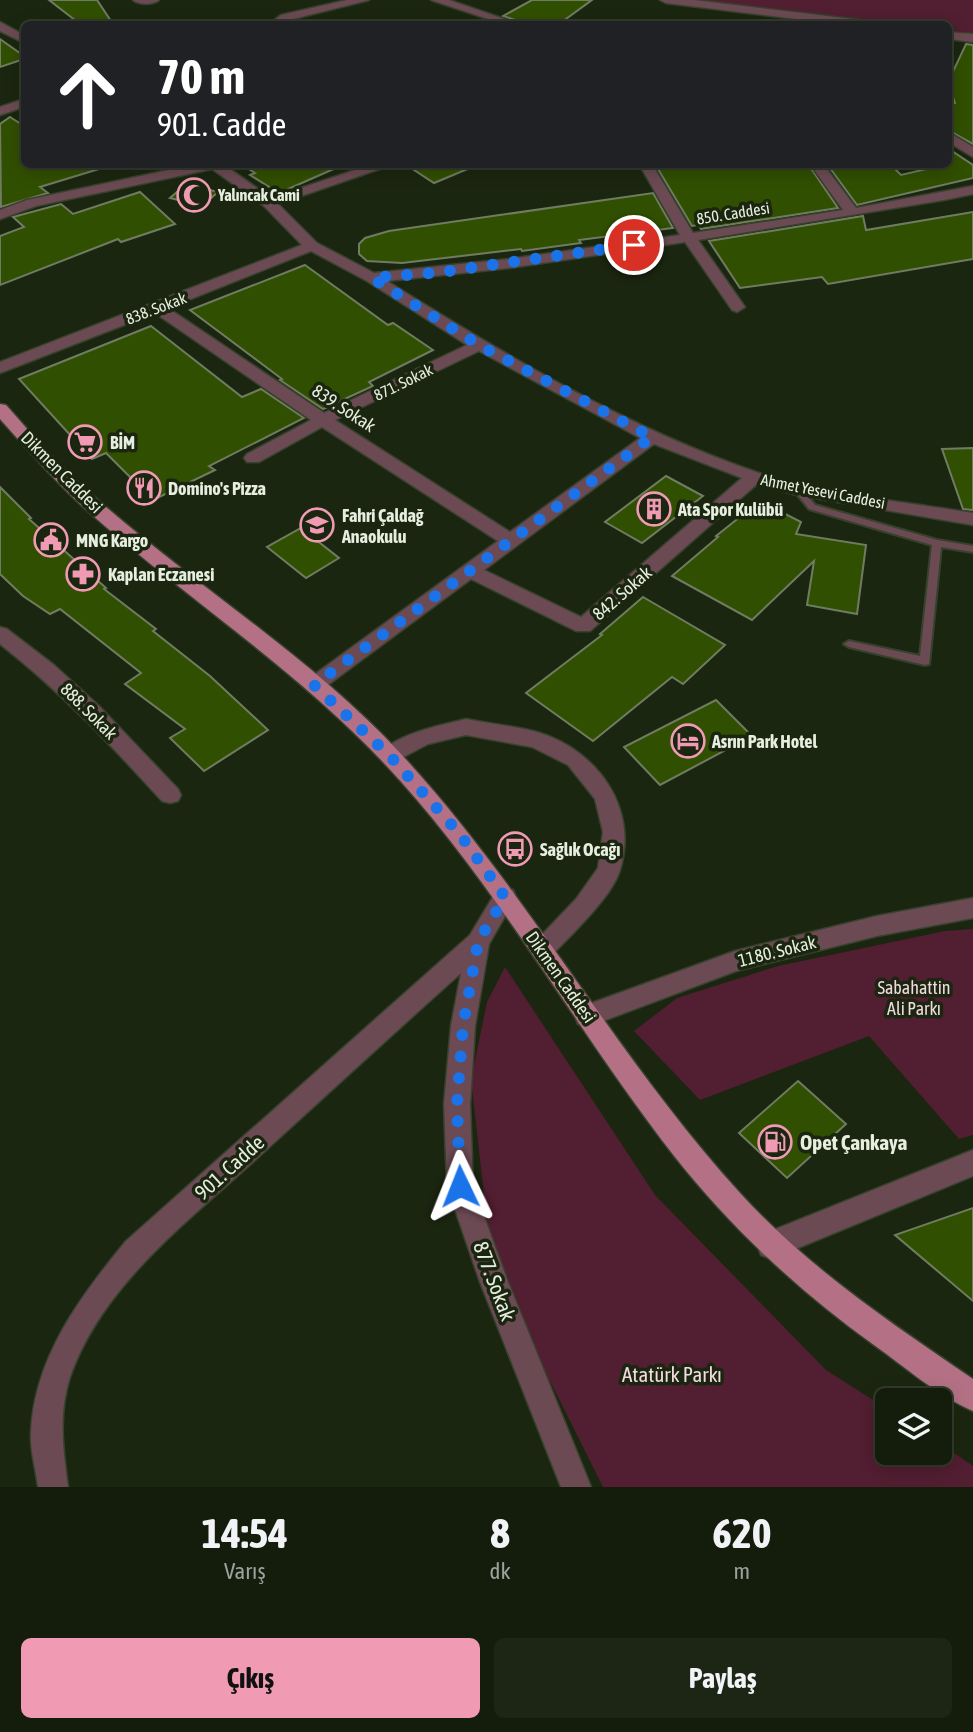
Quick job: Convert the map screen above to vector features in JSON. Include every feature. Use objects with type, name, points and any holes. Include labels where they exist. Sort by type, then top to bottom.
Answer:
[{"type":"main road","name":"Dikmen Caddesi","points":[[0,409],[89,502],[314,685],[390,756],[459,833],[662,1119],[730,1202],[771,1245],[822,1290],[880,1334],[973,1396]]},
{"type":"street","points":[[139,0],[153,0]]},
{"type":"street","points":[[280,21],[363,0]]},
{"type":"street","points":[[437,0],[504,21]]},
{"type":"street","points":[[666,0],[836,21]]},
{"type":"street","points":[[0,26],[21,38]]},
{"type":"street","points":[[952,35],[973,38]]},
{"type":"street","points":[[0,111],[21,104]]},
{"type":"street","points":[[952,139],[973,153]]},
{"type":"street","points":[[0,215],[33,203],[199,168]]},
{"type":"street","name":"Ahmet Yesevi Caddesi","points":[[217,168],[269,203],[312,246],[372,278],[479,345],[652,437],[754,477],[797,489],[973,519]]},
{"type":"street","points":[[269,203],[376,168]]},
{"type":"street","points":[[647,168],[689,238],[737,307]]},
{"type":"street","points":[[819,168],[852,212]]},
{"type":"street","name":"850. Caddesi","points":[[372,278],[442,272],[689,238],[973,190]]},
{"type":"street","name":"838. Sokak","points":[[0,368],[312,246]]},
{"type":"street","name":"839. Sokak","points":[[158,308],[323,420],[509,540]]},
{"type":"street","name":"871. Sokak","points":[[253,458],[323,420],[479,345]]},
{"type":"street","points":[[314,685],[652,437]]},
{"type":"street","name":"842. Sokak","points":[[471,571],[583,626],[754,477]]},
{"type":"street","name":"888. Sokak","points":[[0,634],[47,670],[92,711],[170,795]]},
{"type":"street","points":[[390,756],[422,738],[466,727],[536,740],[575,759],[605,796],[614,832],[609,870],[584,906],[542,950]]},
{"type":"street","name":"901. Cadde","points":[[52,1487],[46,1433],[56,1369],[93,1303],[136,1251],[478,942],[505,897]]},
{"type":"street","name":"1180. Sokak","points":[[587,1016],[735,961],[877,926],[973,908]]},
{"type":"street","name":"877. Sokak","points":[[478,942],[462,1039],[457,1104],[460,1186],[494,1282],[576,1487]]},
{"type":"street","points":[[771,1245],[973,1163]]},
{"type":"lane","points":[[797,489],[812,507],[937,543],[973,549]]},
{"type":"lane","points":[[849,644],[925,661],[937,543]]},
{"type":"green space","points":[[691,0],[973,0],[973,33],[952,30],[952,21],[875,21]]},
{"type":"green space","name":"Sabahattin Ali Parkı","points":[[973,929],[973,1135],[959,1139],[869,1036],[700,1100],[634,1031],[677,998],[778,966],[945,931]]},
{"type":"green space","name":"Atatürk Parkı","points":[[505,967],[655,1195],[826,1370],[875,1401],[875,1465],[952,1465],[952,1451],[973,1466],[973,1487],[603,1487],[528,1337],[487,1221],[471,1080],[487,1002]]},
{"type":"building","points":[[49,0],[97,0],[111,21],[76,21]]},
{"type":"building","points":[[532,0],[592,0],[563,21],[518,21],[503,16]]},
{"type":"building","points":[[0,39],[21,54],[21,60],[0,67]]},
{"type":"building","points":[[966,44],[973,45],[973,144],[952,132],[952,104],[955,103],[952,74]]},
{"type":"building","points":[[10,117],[21,124],[21,168],[99,169],[40,187],[48,193],[1,207],[0,124]]},
{"type":"building","points":[[952,151],[973,165],[973,178],[857,205],[830,168],[894,168],[901,175],[931,168],[952,168]]},
{"type":"building","points":[[247,168],[336,168],[279,193],[250,175],[255,173]]},
{"type":"building","points":[[411,168],[470,168],[434,183]]},
{"type":"building","points":[[657,168],[811,168],[838,208],[701,229],[698,225],[692,226]]},
{"type":"building","name":"Yalıncak Cami","points":[[186,184],[218,192],[202,206],[170,198]]},
{"type":"building","points":[[140,192],[175,224],[121,242],[118,239],[0,285],[0,236],[24,227],[13,217],[61,204],[73,214]]},
{"type":"building","points":[[653,193],[673,228],[579,240],[581,243],[522,251],[402,263],[367,261],[359,254],[359,244],[365,238],[389,231]]},
{"type":"building","points":[[973,212],[973,259],[828,284],[822,277],[740,288],[709,241],[863,216],[866,230]]},
{"type":"building","points":[[305,265],[388,325],[393,323],[433,350],[369,382],[373,386],[323,409],[280,380],[282,379],[190,310]]},
{"type":"building","points":[[151,326],[242,397],[261,389],[304,418],[209,466],[215,470],[153,500],[106,453],[92,459],[19,379]]},
{"type":"building","points":[[973,448],[973,510],[963,509],[942,449]]},
{"type":"building","name":"Ata Spor Kulübü","points":[[666,476],[703,496],[642,543],[605,522]]},
{"type":"building","points":[[0,487],[31,518],[29,519],[106,588],[104,589],[156,629],[153,631],[210,676],[268,730],[204,771],[170,738],[185,729],[125,684],[141,673],[60,609],[50,614],[23,596],[0,574]]},
{"type":"building","points":[[760,501],[801,522],[796,534],[866,545],[857,614],[807,605],[814,561],[752,620],[672,576]]},
{"type":"building","name":"Fahri Çaldağ Anaokulu","points":[[301,528],[339,558],[306,578],[267,547]]},
{"type":"building","points":[[643,597],[725,645],[683,684],[672,677],[593,741],[526,693],[602,635],[600,634]]},
{"type":"building","name":"Asrın Park Hotel","points":[[716,700],[752,736],[660,785],[624,747]]},
{"type":"building","points":[[798,1081],[846,1124],[787,1178],[739,1133]]},
{"type":"building","points":[[973,1208],[973,1301],[895,1235]]},
{"type":"place","name":"Yalıncak Cami","points":[[194,195]]},
{"type":"place","name":"BİM","points":[[85,442]]},
{"type":"place","name":"Domino's Pizza","points":[[144,488]]},
{"type":"place","name":"Ata Spor Kulübü","points":[[654,509]]},
{"type":"place","name":"Fahri Çaldağ Anaokulu","points":[[317,525]]},
{"type":"place","name":"MNG Kargo","points":[[51,540]]},
{"type":"place","name":"Kaplan Eczanesi","points":[[83,574]]},
{"type":"place","name":"Asrın Park Hotel","points":[[688,741]]},
{"type":"place","name":"Sağlık Ocağı","points":[[515,849]]},
{"type":"place","name":"Opet Çankaya","points":[[775,1142]]},
{"type":"route","points":[[460,1186],[457,1104],[463,1026],[478,942],[505,897],[459,833],[390,756],[314,685],[652,437],[479,345],[372,278],[442,272],[634,245]]}]
